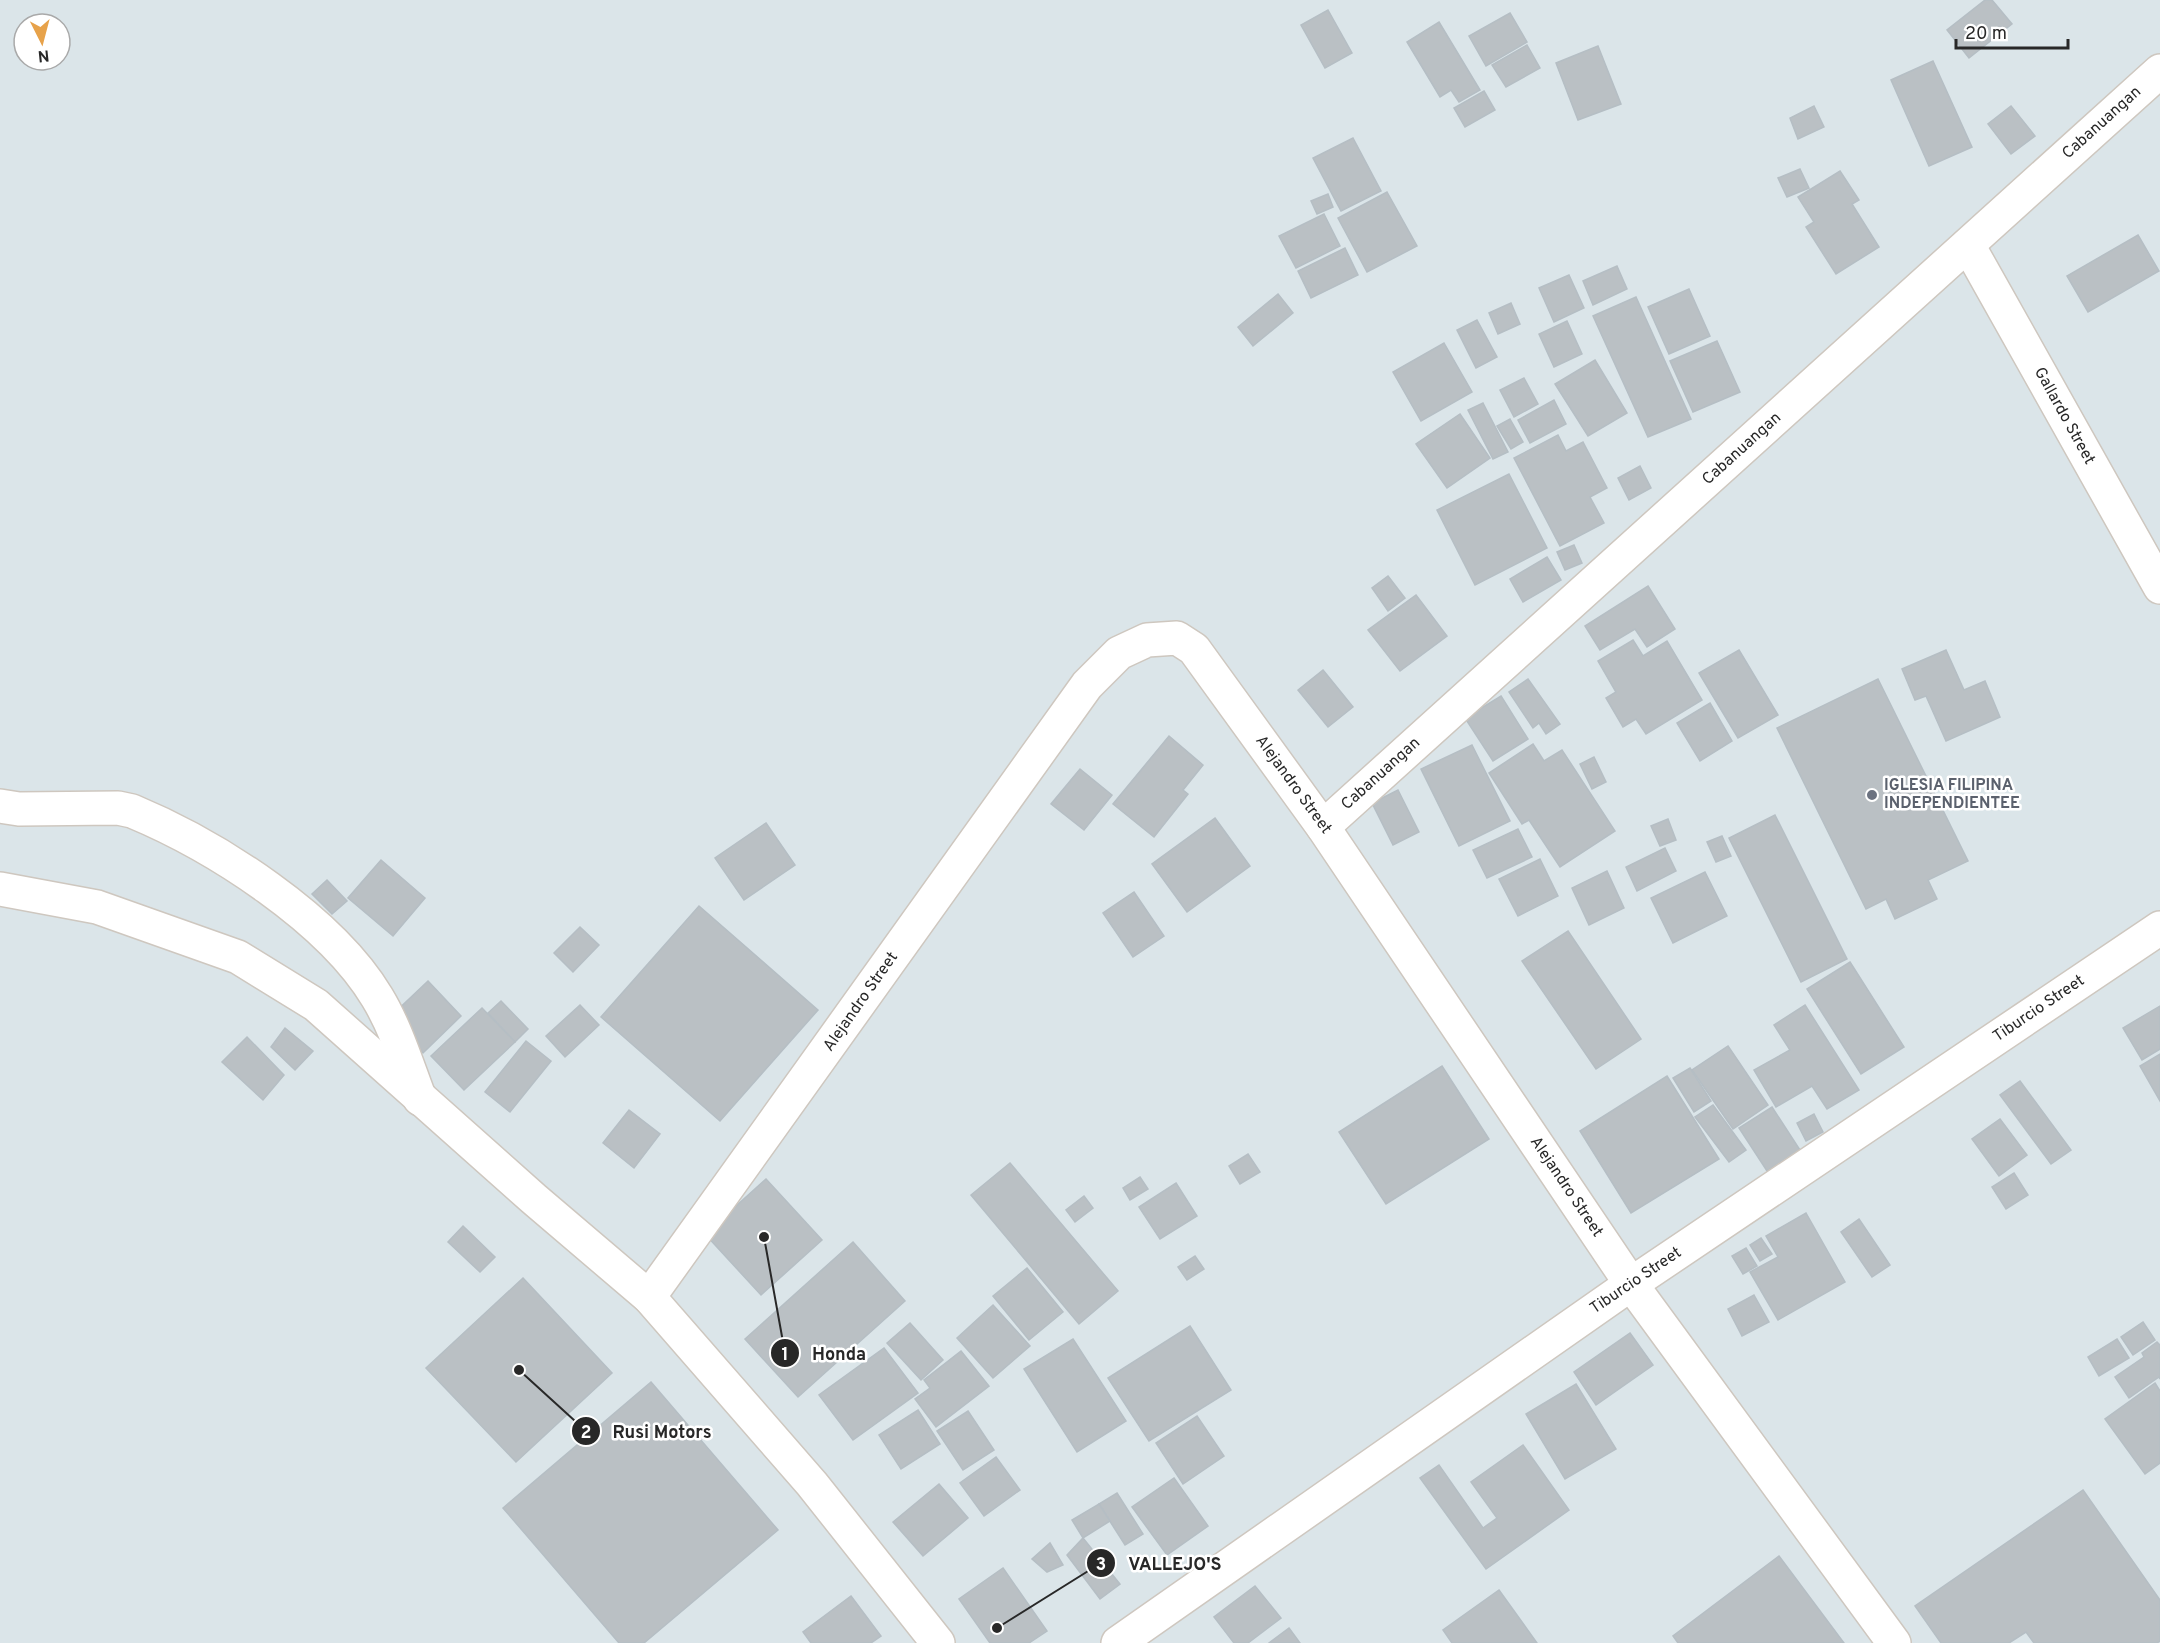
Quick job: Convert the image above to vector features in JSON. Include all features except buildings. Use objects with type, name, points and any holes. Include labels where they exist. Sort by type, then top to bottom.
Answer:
[{"type":"street","name":"Cabanuangan","points":[[1323,827],[2160,71]]},
{"type":"street","name":"Gallardo Street","points":[[1968,245],[2160,587]]},
{"type":"street","name":"Alejandro Street","points":[[649,1297],[1087,685],[1119,653],[1147,640],[1177,638],[1194,649],[1323,827],[1631,1284],[1894,1643]]},
{"type":"street","points":[[9,807],[118,808],[132,811],[239,868],[306,918],[349,959],[377,997],[420,1099]]},
{"type":"street","points":[[0,889],[97,907],[238,957],[316,1005],[420,1099],[649,1297],[813,1484],[938,1643]]},
{"type":"street","name":"Tiburcio Street","points":[[1118,1643],[1631,1284],[2160,928]]},
{"type":"place","name":"IGLESIA FILIPINA INDEPENDIENTEE","points":[[1872,795]]},
{"type":"place","name":"Honda","points":[[764,1237]]},
{"type":"place","name":"Rusi Motors","points":[[519,1370]]},
{"type":"place","name":"VALLEJO'S","points":[[997,1628]]}]
